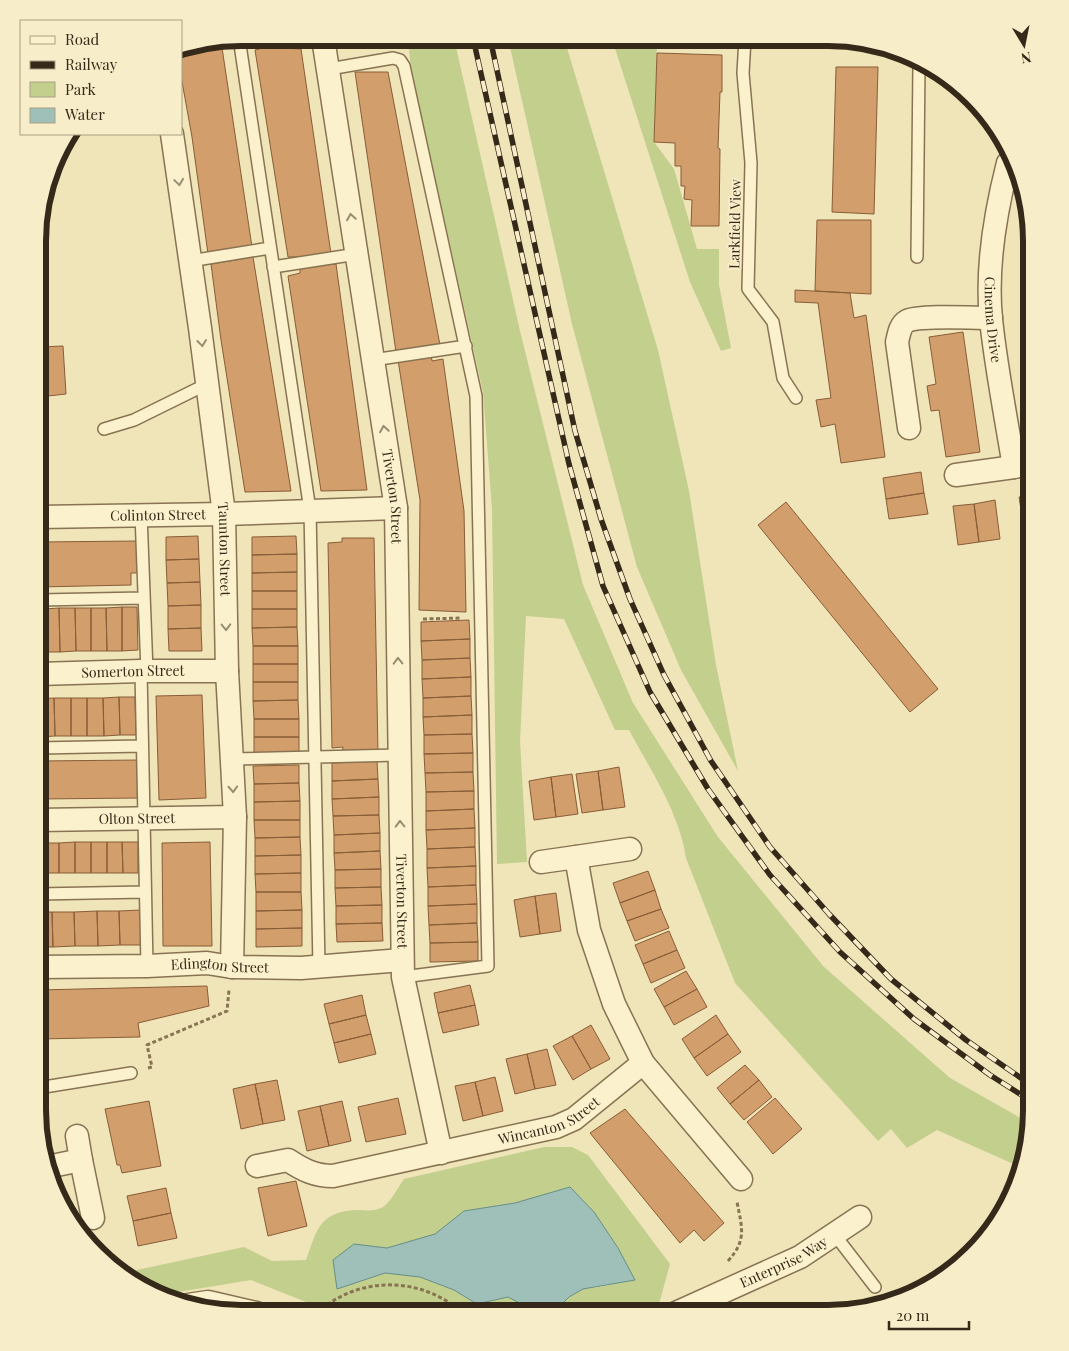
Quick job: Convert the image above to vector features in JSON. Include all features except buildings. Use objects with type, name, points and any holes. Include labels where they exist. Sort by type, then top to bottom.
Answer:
[{"type":"street","name":"Tiverton Street","points":[[325,46],[396,508],[402,968]]},
{"type":"street","name":"Taunton Street","points":[[172,135],[224,514],[227,671],[235,817],[234,952],[232,967]]},
{"type":"street","name":"Cinema Drive","points":[[1008,168],[999,197],[991,266],[991,318],[1022,465]]},
{"type":"street","points":[[909,428],[897,342],[900,330],[906,322],[918,318],[991,318]]},
{"type":"street","points":[[956,475],[1022,465]]},
{"type":"street","name":"Colinton Street","points":[[46,516],[224,514],[396,508]]},
{"type":"street","name":"Somerton Street","points":[[46,674],[227,671]]},
{"type":"street","name":"Olton Street","points":[[46,820],[235,817]]},
{"type":"street","points":[[542,862],[630,850]]},
{"type":"street","points":[[576,857],[589,930],[614,1004],[643,1063],[741,1179]]},
{"type":"street","name":"Edington Street","points":[[46,967],[148,966],[207,963],[232,967],[402,968]]},
{"type":"street","points":[[402,968],[441,1153]]},
{"type":"street","name":"Wincanton Street","points":[[257,1166],[288,1160],[309,1172],[321,1176],[333,1176],[556,1127],[574,1119],[643,1063]]},
{"type":"street","points":[[77,1136],[93,1218]]},
{"type":"street","points":[[55,1165],[81,1160]]},
{"type":"street","name":"Enterprise Way","points":[[694,1305],[800,1257],[860,1218]]},
{"type":"lane","points":[[241,46],[310,510],[319,967]]},
{"type":"lane","name":"Larkfield View","points":[[745,46],[743,73],[751,164],[748,289],[772,322],[783,378],[796,398]]},
{"type":"lane","points":[[329,69],[393,58],[400,60],[404,66],[476,396],[488,966],[402,968]]},
{"type":"lane","points":[[918,257],[919,69]]},
{"type":"lane","points":[[190,261],[270,248]]},
{"type":"lane","points":[[273,267],[357,254]]},
{"type":"lane","points":[[373,360],[466,346]]},
{"type":"lane","points":[[104,429],[134,420],[207,384]]},
{"type":"lane","points":[[141,514],[144,598],[142,746],[148,966]]},
{"type":"lane","points":[[46,600],[144,598]]},
{"type":"lane","points":[[46,748],[142,746]]},
{"type":"lane","points":[[232,759],[399,755]]},
{"type":"lane","points":[[46,894],[145,892]]},
{"type":"lane","points":[[46,1087],[131,1073]]},
{"type":"lane","points":[[835,1235],[875,1288]]},
{"type":"path","points":[[397,619],[481,618]]},
{"type":"path","points":[[131,1073],[152,1067],[147,1045],[227,1011],[232,967]]},
{"type":"path","points":[[722,1266],[740,1245],[742,1224],[737,1203],[741,1179]]},
{"type":"path","points":[[327,1305],[358,1289],[389,1284],[423,1290],[453,1305]]},
{"type":"green space","points":[[409,46],[456,46],[520,331],[583,585],[633,703],[718,837],[824,967],[950,1078],[1022,1119],[1019,1148],[1015,1164],[937,1130],[907,1148],[891,1129],[878,1141],[735,983],[686,858],[683,841],[671,808],[629,730],[615,730],[564,619],[526,616],[520,741],[527,862],[497,864],[492,509],[483,392],[411,69]]},
{"type":"green space","points":[[510,46],[566,46],[658,350],[689,491],[716,665],[738,771],[681,670],[637,567],[572,324]]},
{"type":"green space","points":[[614,46],[657,46],[654,142],[674,169],[697,249],[719,249],[719,285],[731,348],[721,351],[690,282]]},
{"type":"green space","points":[[544,1147],[572,1147],[588,1155],[670,1264],[659,1304],[561,1305],[569,1297],[583,1289],[634,1280],[618,1248],[594,1213],[515,1203],[464,1211],[436,1234],[387,1248],[354,1244],[385,1273],[420,1277],[454,1290],[477,1304],[508,1297],[524,1305],[314,1305],[251,1280],[175,1293],[155,1285],[132,1271],[244,1247],[272,1261],[306,1260],[321,1224],[327,1219],[334,1214],[344,1211],[380,1209],[391,1198],[404,1179]]},
{"type":"water","points":[[570,1187],[594,1212],[618,1248],[635,1280],[583,1289],[569,1297],[561,1305],[523,1305],[508,1297],[477,1304],[454,1290],[420,1277],[385,1273],[337,1289],[333,1260],[354,1244],[387,1248],[435,1234],[464,1211],[515,1203]]},
{"type":"railway","points":[[475,46],[569,464],[603,586],[650,692],[708,789],[770,875],[840,952],[914,1019],[990,1075],[1023,1096]]},
{"type":"railway","points":[[492,46],[575,431],[601,519],[630,599],[664,675],[711,761],[770,847],[829,914],[891,979],[966,1040],[1023,1079]]}]
